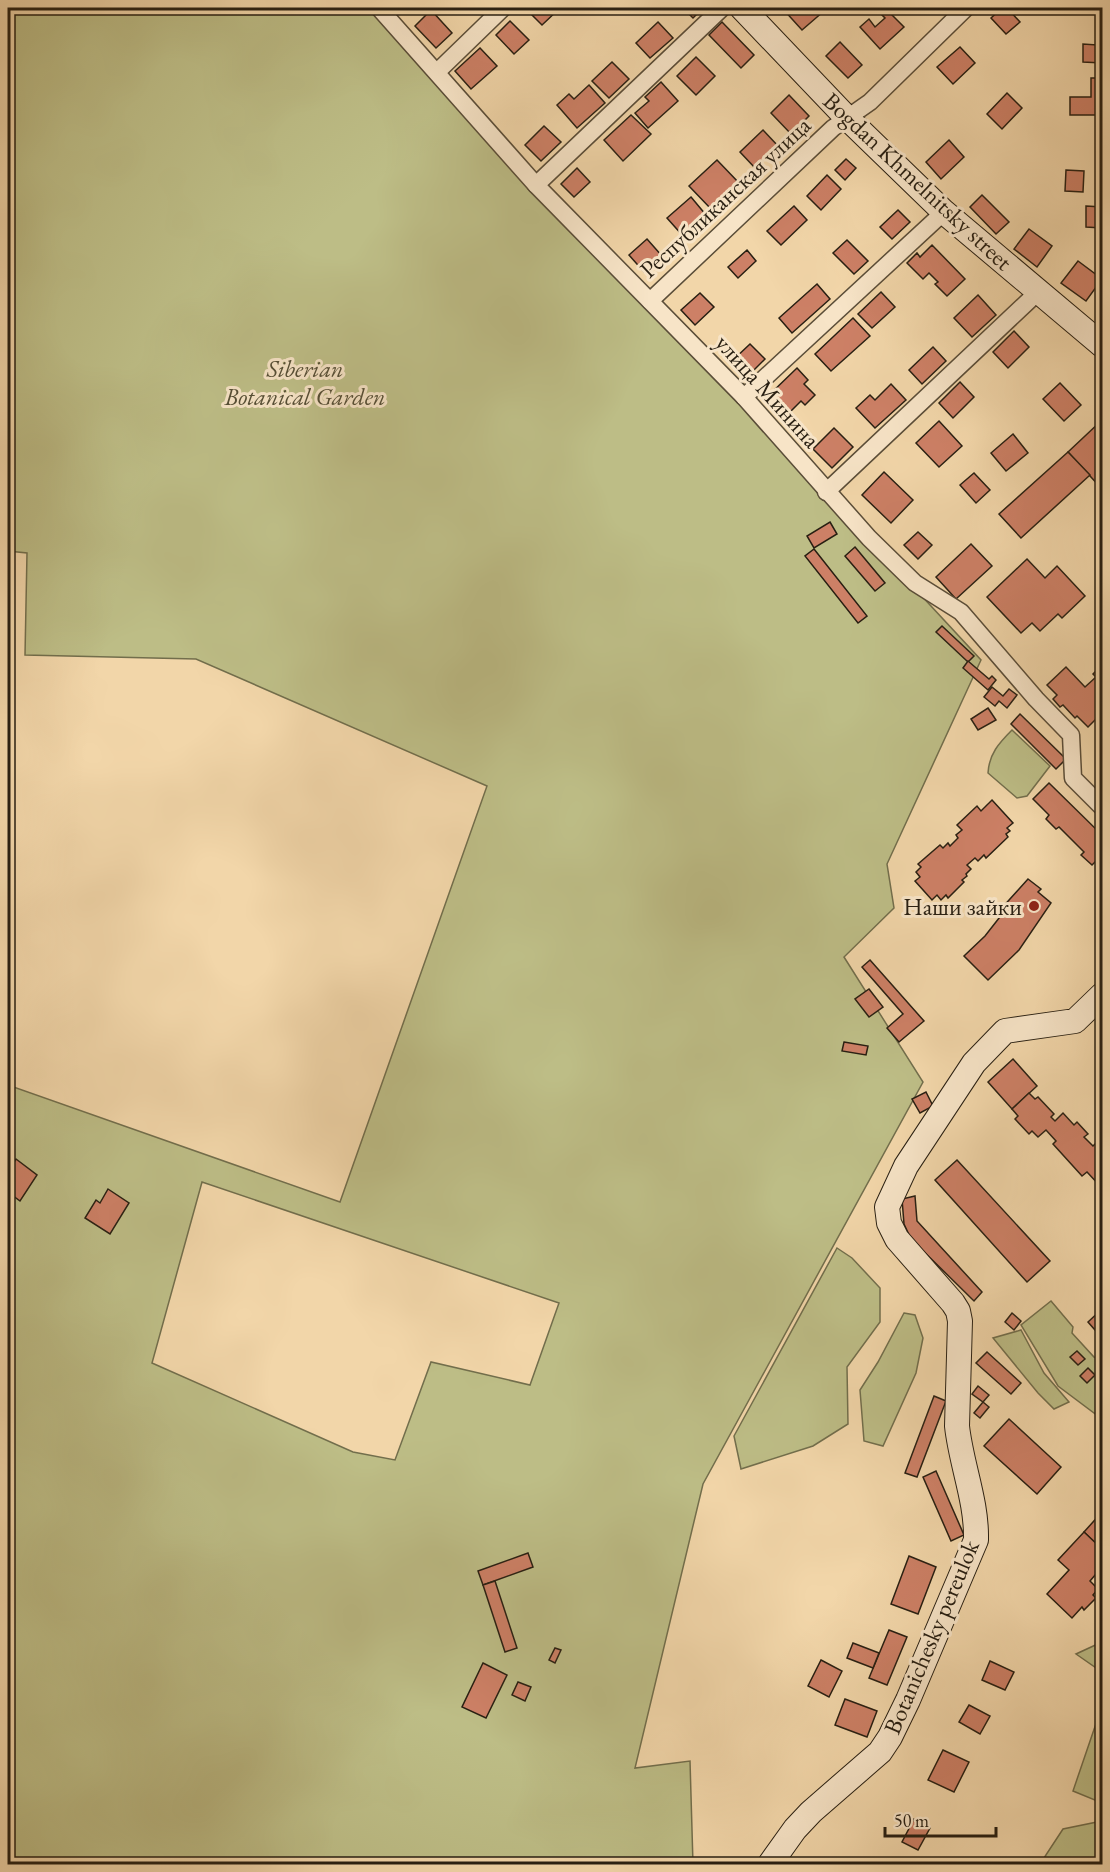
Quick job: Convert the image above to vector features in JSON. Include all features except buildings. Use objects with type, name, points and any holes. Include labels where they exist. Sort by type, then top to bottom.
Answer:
[{"type":"street","name":"улица Минина","points":[[379,8],[536,185],[744,397],[869,538],[915,583],[961,612],[1036,699],[1071,735],[1073,778],[1102,807]]},
{"type":"street","points":[[437,72],[503,8]]},
{"type":"street","points":[[536,185],[722,8]]},
{"type":"street","name":"Bogdan Khmelnitsky street","points":[[742,8],[847,118],[944,212],[1102,345]]},
{"type":"street","name":"Республиканская улица","points":[[650,301],[834,128],[870,102],[966,8]]},
{"type":"street","points":[[744,397],[944,212]]},
{"type":"street","points":[[826,492],[1038,292]]},
{"type":"street","name":"Botanichesky pereulok","points":[[770,1864],[795,1829],[811,1812],[880,1752],[890,1737],[976,1540],[975,1516],[961,1456],[957,1426],[960,1321],[958,1311],[897,1239],[889,1223],[887,1207],[906,1166],[974,1063],[996,1038],[1005,1031],[1075,1021],[1102,995]]},
{"type":"green space","name":"Siberian Botanical Garden","points":[[8,8],[369,8],[432,80],[740,400],[981,660],[887,864],[894,908],[844,957],[923,1082],[703,1484],[635,1768],[690,1761],[693,1864],[8,1864],[8,1085],[340,1202],[487,786],[196,659],[25,655],[27,553],[8,551]],"holes":[[[202,1182],[559,1303],[530,1385],[431,1362],[395,1460],[353,1452],[152,1363]]]},
{"type":"green space","points":[[1012,730],[1050,766],[1027,796],[1017,798],[988,773],[990,760],[996,749]]},
{"type":"green space","points":[[837,1248],[852,1258],[880,1288],[880,1322],[847,1367],[848,1424],[813,1446],[741,1469],[734,1436]]},
{"type":"green space","points":[[1051,1301],[1073,1327],[1072,1333],[1094,1357],[1102,1360],[1102,1419],[1058,1386],[1021,1325]]},
{"type":"green space","points":[[904,1313],[915,1315],[923,1338],[916,1373],[883,1446],[864,1441],[860,1390]]},
{"type":"green space","points":[[1021,1330],[1044,1373],[1069,1402],[1054,1409],[993,1338]]},
{"type":"green space","points":[[1102,1642],[1102,1672],[1076,1654]]},
{"type":"green space","points":[[1102,1706],[1102,1803],[1073,1791]]},
{"type":"green space","points":[[1102,1821],[1102,1864],[1040,1864],[1063,1829]]},
{"type":"place","name":"Наши зайки","points":[[1034,906]]}]
